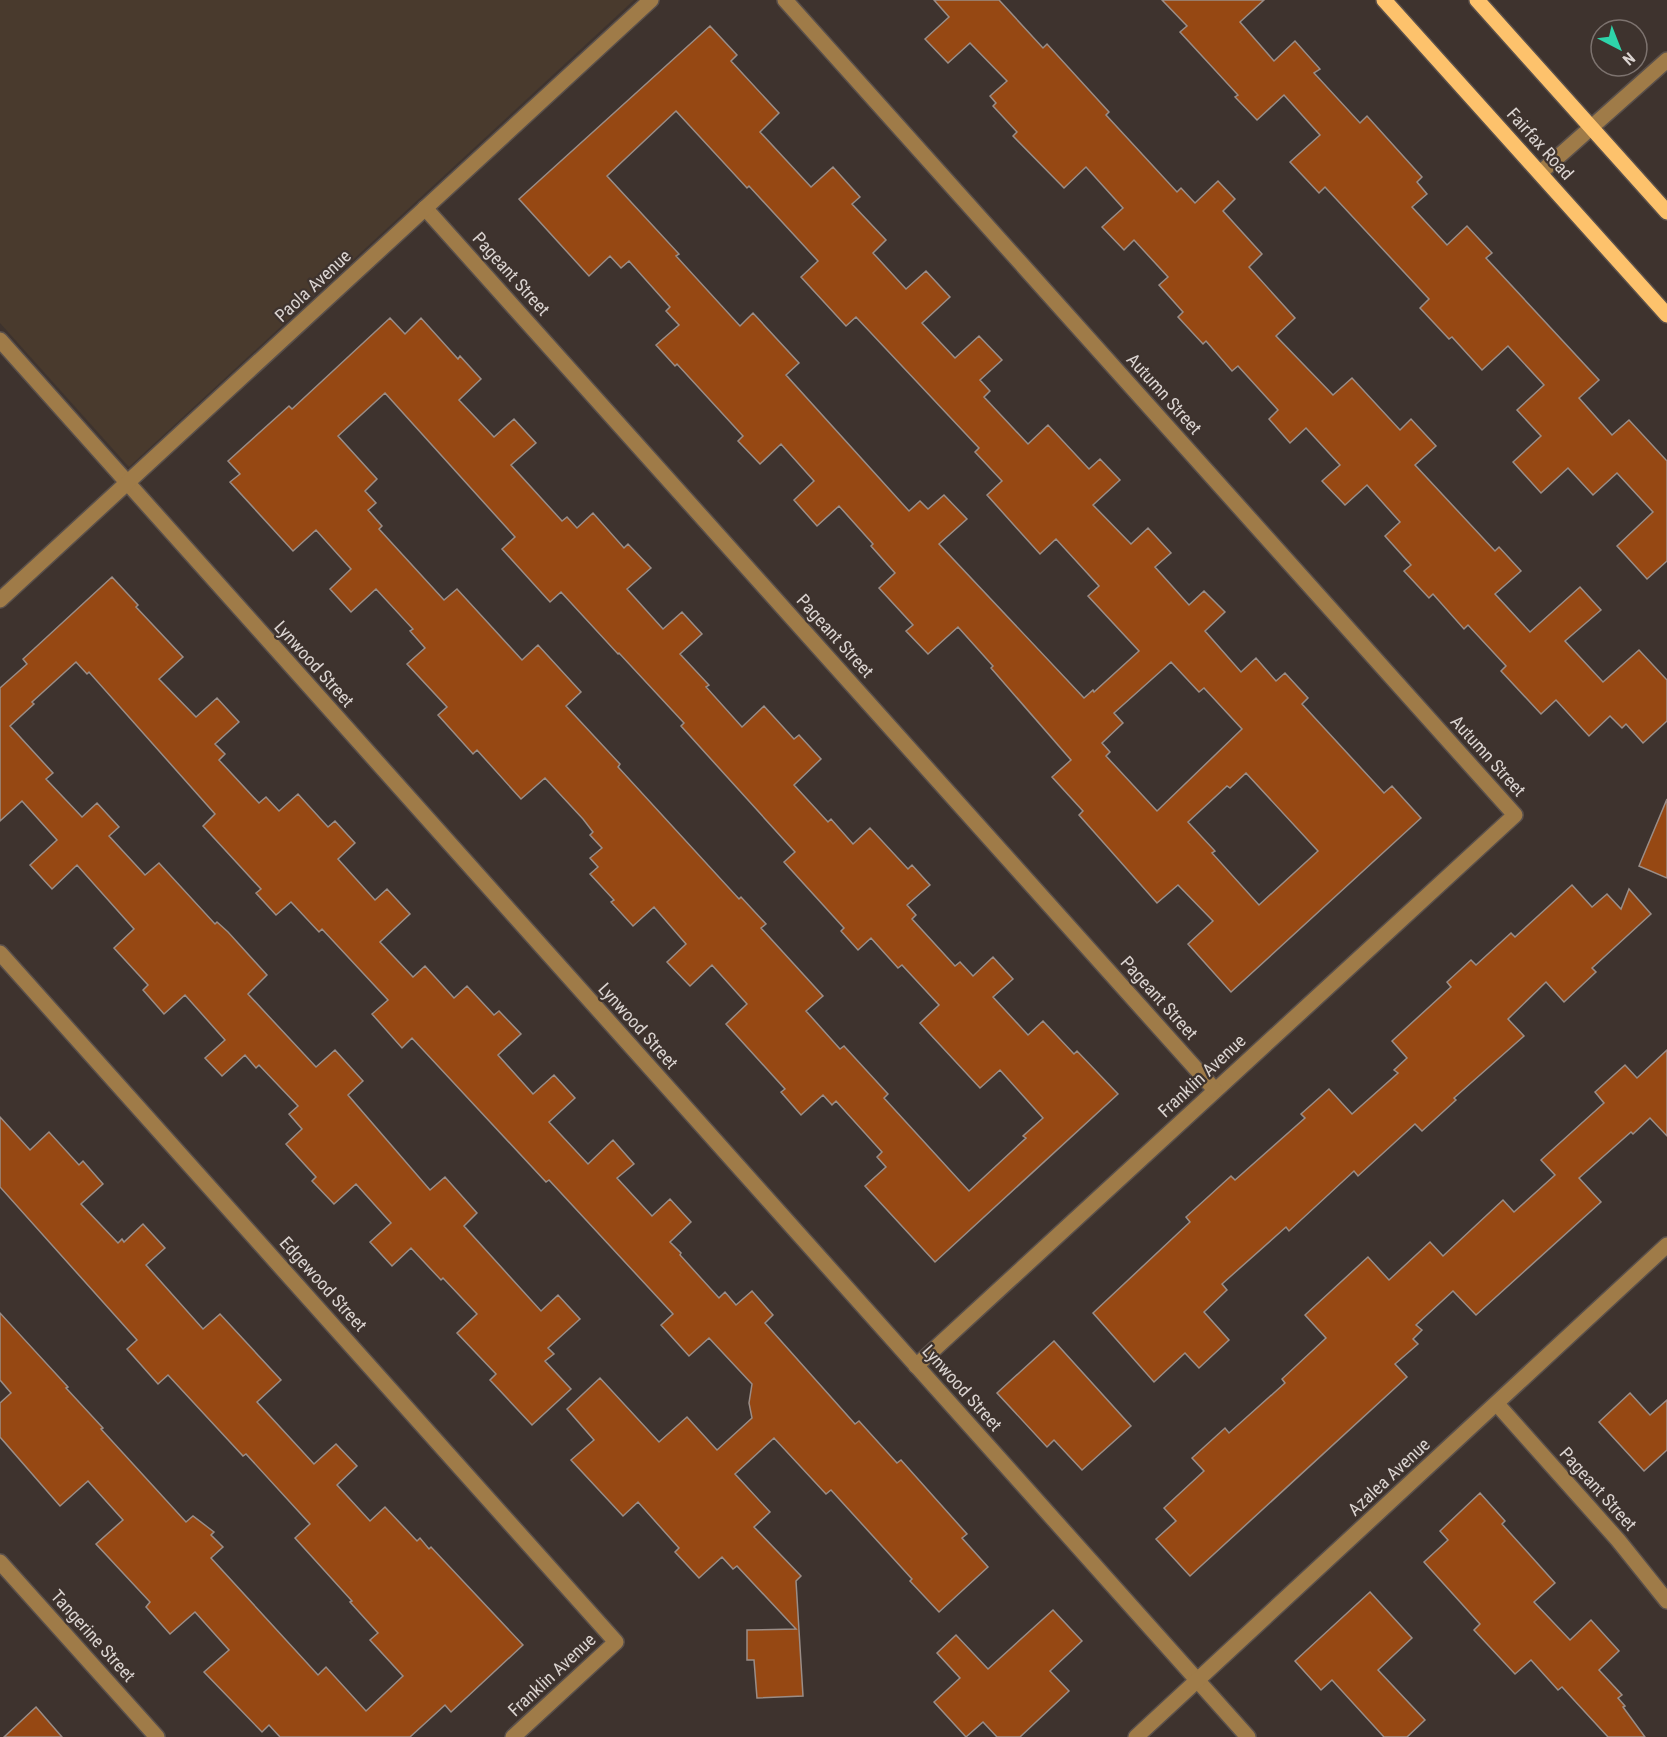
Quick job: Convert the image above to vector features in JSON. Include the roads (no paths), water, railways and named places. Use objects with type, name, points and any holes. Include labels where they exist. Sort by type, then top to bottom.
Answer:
[{"type":"main road","name":"Fairfax Road","points":[[1384,0],[1667,315]]},
{"type":"main road","points":[[1477,0],[1667,212]]},
{"type":"street","name":"Paola Avenue","points":[[0,600],[651,0]]},
{"type":"street","name":"Autumn Street","points":[[785,0],[1515,815]]},
{"type":"street","points":[[1540,173],[1667,60]]},
{"type":"street","name":"Pageant Street","points":[[425,208],[1215,1090]]},
{"type":"street","name":"Lynwood Street","points":[[0,340],[1248,1737]]},
{"type":"street","name":"Franklin Avenue","points":[[916,1366],[1515,815]]},
{"type":"street","name":"Edgewood Street","points":[[0,953],[616,1642]]},
{"type":"street","name":"Azalea Avenue","points":[[1136,1737],[1667,1245]]},
{"type":"street","name":"Pageant Street","points":[[1497,1404],[1618,1540],[1667,1601]]},
{"type":"street","name":"Tangerine Street","points":[[0,1562],[157,1737]]},
{"type":"street","name":"Franklin Avenue","points":[[513,1737],[616,1642]]}]
